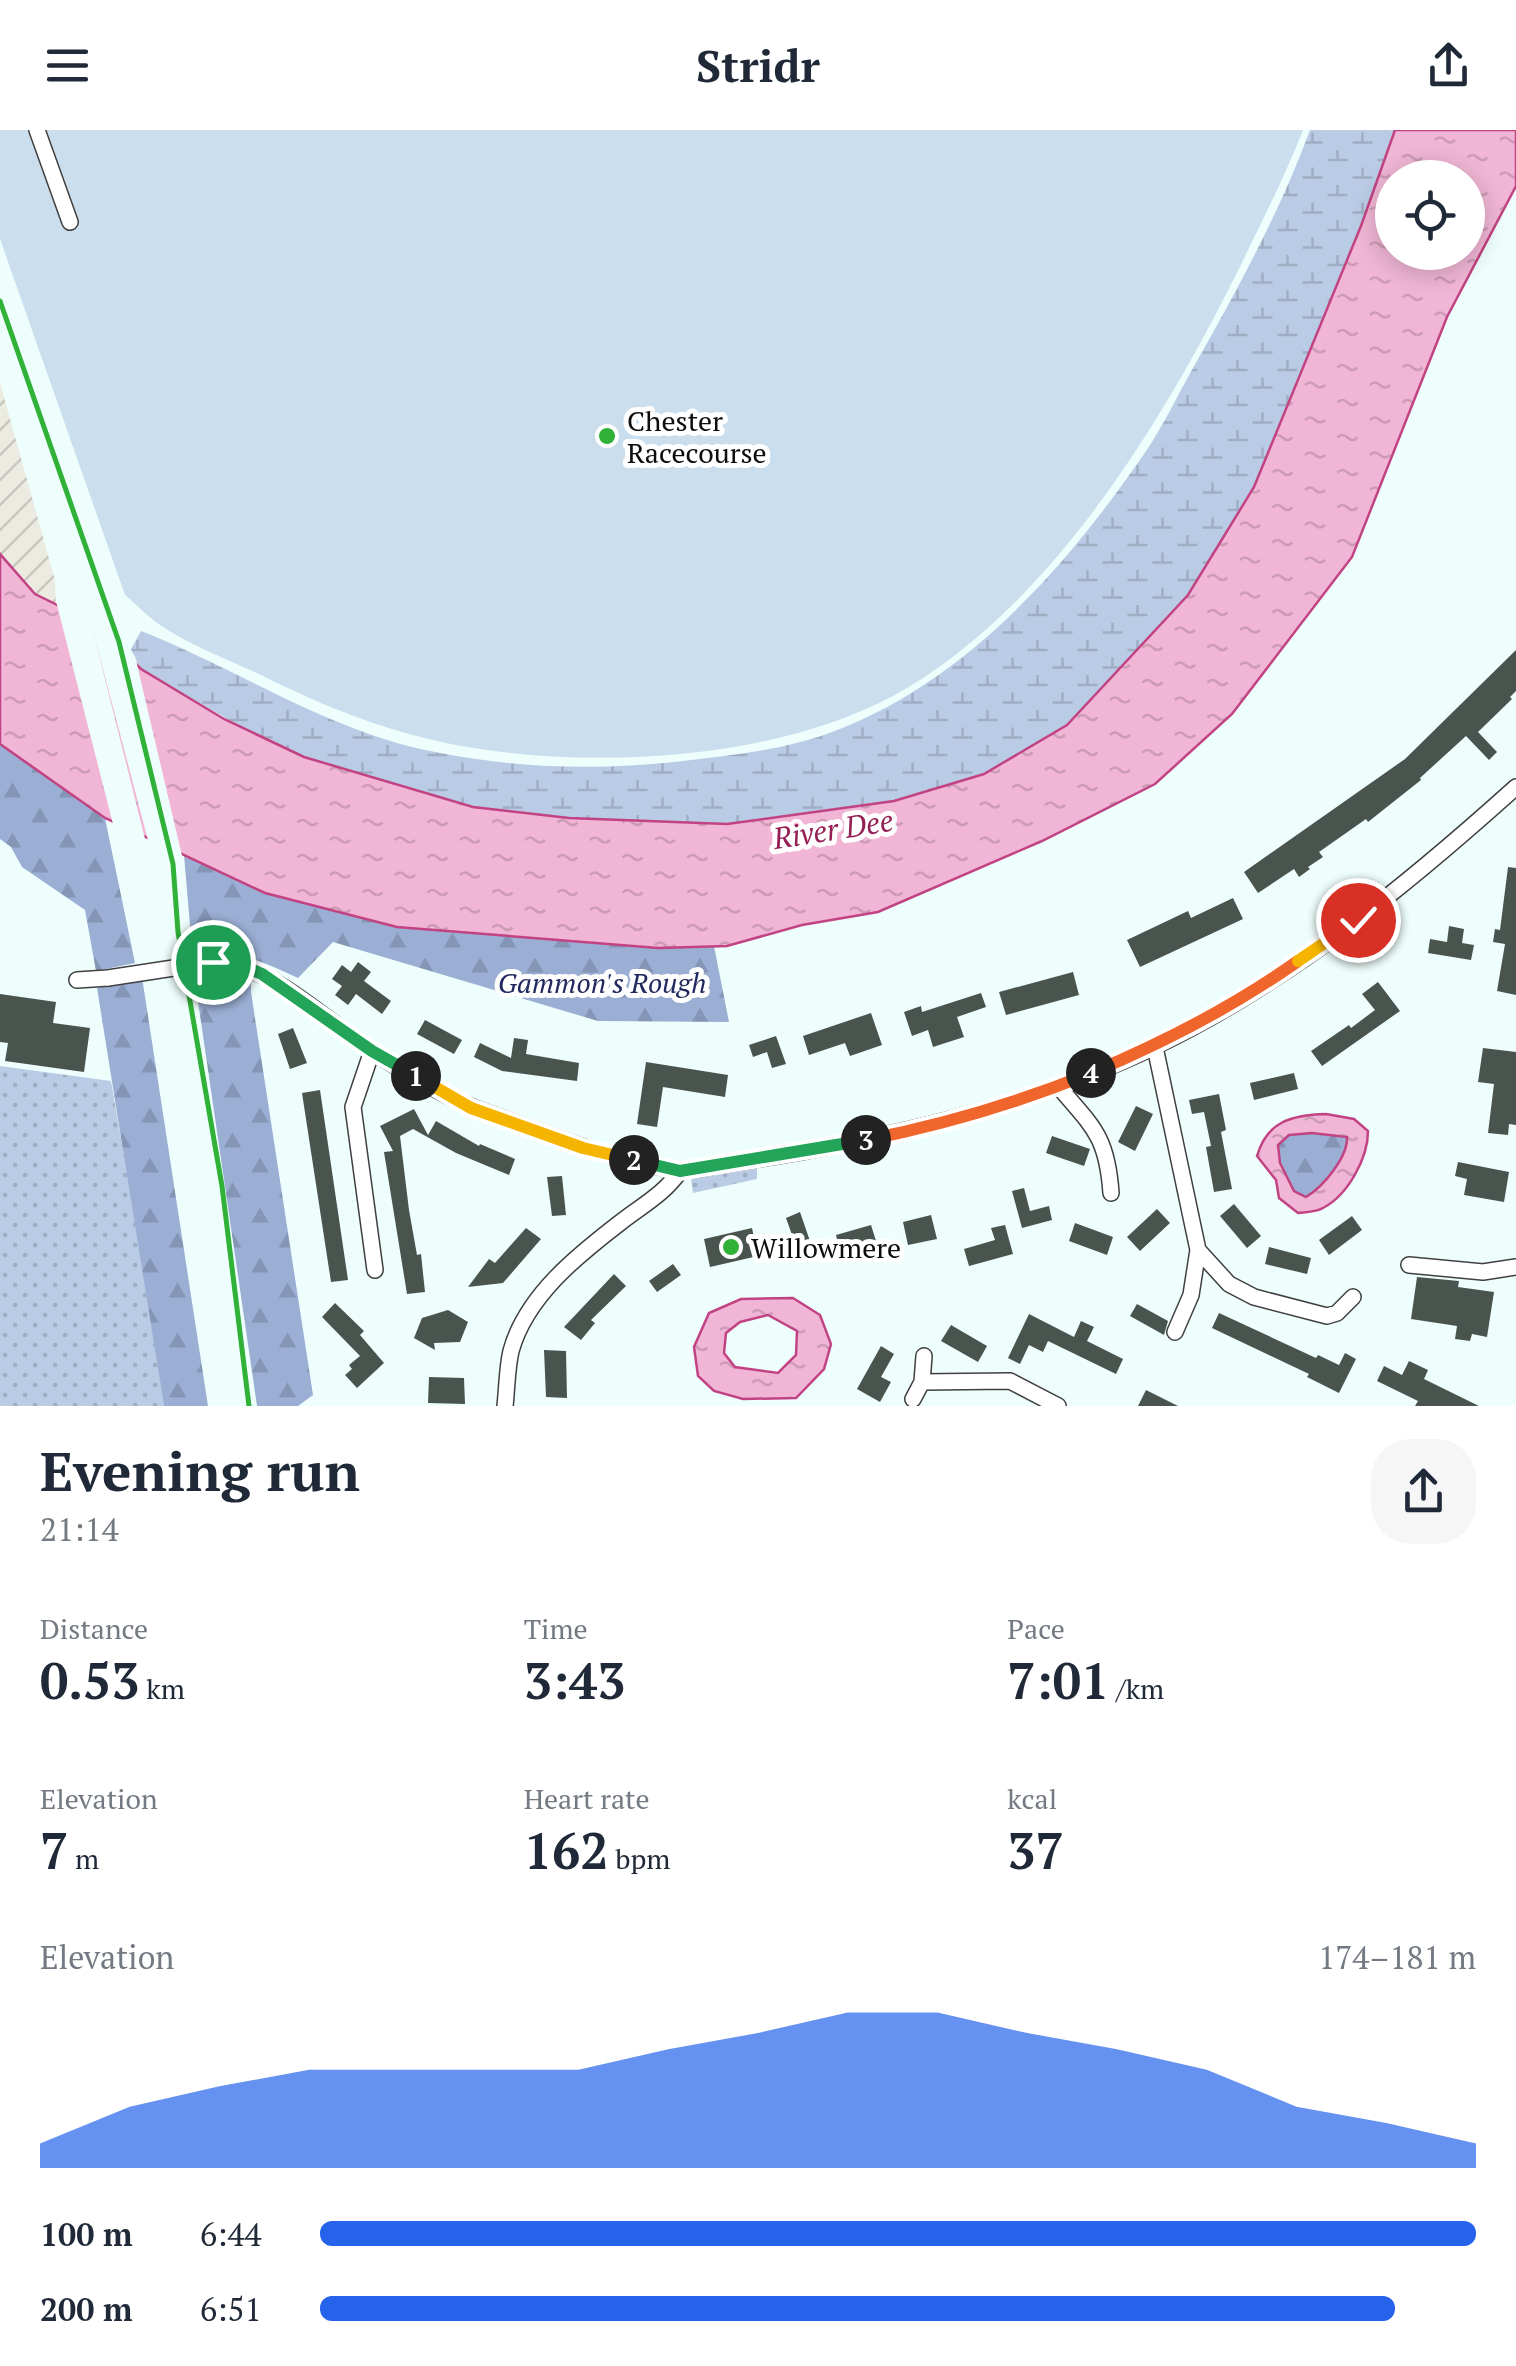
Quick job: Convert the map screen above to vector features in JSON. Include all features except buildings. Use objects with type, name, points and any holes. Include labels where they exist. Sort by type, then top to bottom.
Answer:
[{"type":"street","points":[[37,130],[70,222]]},
{"type":"street","points":[[77,980],[213,962],[236,963],[262,974],[372,1051],[471,1108],[583,1148],[680,1171],[909,1131],[1058,1086],[1154,1046],[1252,993],[1358,920],[1436,858],[1516,786]]},
{"type":"street","points":[[1154,1046],[1198,1250],[1191,1294],[1174,1332]]},
{"type":"street","points":[[372,1051],[353,1106],[375,1270]]},
{"type":"street","points":[[1058,1086],[1099,1132],[1109,1162],[1111,1192]]},
{"type":"street","points":[[505,1406],[511,1352],[525,1319],[558,1275],[620,1222],[667,1189],[680,1171]]},
{"type":"street","points":[[1198,1250],[1229,1284],[1254,1297],[1327,1316],[1337,1313],[1352,1298]]},
{"type":"street","points":[[1410,1265],[1483,1272],[1516,1267]]},
{"type":"street","points":[[913,1399],[922,1382],[924,1356]]},
{"type":"street","points":[[922,1382],[1010,1382],[1058,1406]]},
{"type":"shaded area","name":"Chester Racecourse","points":[[0,130],[1303,130],[1218,310],[1144,438],[1055,559],[1004,613],[949,660],[891,697],[846,717],[746,745],[693,753],[587,758],[457,745],[372,722],[184,640],[125,595],[0,239]]},
{"type":"shaded area","points":[[0,383],[55,580],[56,607],[35,594],[0,554]]},
{"type":"green space","points":[[1310,130],[1395,130],[1384,160],[1375,160],[1375,186],[1361,226],[1254,487],[1188,595],[1067,725],[984,774],[894,801],[727,824],[569,818],[473,807],[304,757],[254,734],[140,669],[131,649],[141,631],[358,730],[396,743],[467,758],[531,765],[627,766],[739,754],[818,737],[917,690],[961,658],[1003,622],[1079,541],[1157,433],[1241,281]]},
{"type":"green space","points":[[0,744],[105,818],[135,963],[96,971],[85,910],[22,867],[11,847],[0,839]]},
{"type":"green space","name":"Gammon's Rough","points":[[184,855],[265,893],[397,927],[658,948],[714,946],[729,1022],[598,1021],[333,942],[298,978],[234,954],[192,949]]},
{"type":"green space","points":[[193,967],[251,975],[313,1395],[298,1406],[257,1406]]},
{"type":"green space","points":[[142,977],[208,1406],[164,1406],[97,988]]},
{"type":"green space","points":[[0,1066],[111,1081],[164,1406],[0,1406]]},
{"type":"green space","points":[[1289,1135],[1348,1137],[1333,1170],[1306,1197],[1294,1191],[1280,1163],[1278,1145]]},
{"type":"green space","points":[[757,1167],[757,1179],[693,1193],[691,1180],[707,1170]]},
{"type":"water","points":[[1395,130],[1516,130],[1516,186],[1485,245],[1485,160],[1384,160]]},
{"type":"water","name":"River Dee","points":[[1375,186],[1375,270],[1472,270],[1447,317],[1352,557],[1232,714],[1155,784],[1042,841],[878,912],[802,925],[727,946],[658,948],[397,927],[265,893],[105,818],[0,744],[0,554],[35,594],[94,623],[141,669],[224,719],[304,757],[473,807],[569,818],[727,824],[894,801],[984,774],[1067,725],[1188,595],[1254,487]]},
{"type":"water","points":[[1314,1115],[1354,1119],[1368,1131],[1367,1142],[1355,1175],[1341,1194],[1321,1209],[1298,1213],[1279,1198],[1276,1180],[1257,1156],[1267,1135],[1282,1122]],"holes":[[[1289,1135],[1347,1137],[1339,1162],[1320,1186],[1306,1197],[1294,1191],[1280,1163],[1278,1145]]]},
{"type":"water","points":[[793,1298],[820,1315],[831,1344],[824,1369],[796,1398],[743,1399],[714,1391],[698,1376],[694,1347],[709,1313],[741,1299]],"holes":[[[768,1315],[797,1331],[796,1355],[778,1373],[735,1367],[724,1353],[726,1333],[740,1322]]]},
{"type":"pier","points":[[56,601],[97,619],[135,656],[183,860],[149,844],[92,627],[146,843],[114,828]]},
{"type":"railway","points":[[0,301],[119,642],[173,864],[178,932],[222,1186],[249,1406]]},
{"type":"place","name":"Chester Racecourse","points":[[607,436]]},
{"type":"place","name":"Willowmere","points":[[731,1247]]},
{"type":"route","points":[[213,962],[236,963],[262,974],[372,1051],[471,1108],[583,1148],[680,1171],[909,1131],[1058,1086],[1154,1046],[1252,993],[1358,920]]}]
